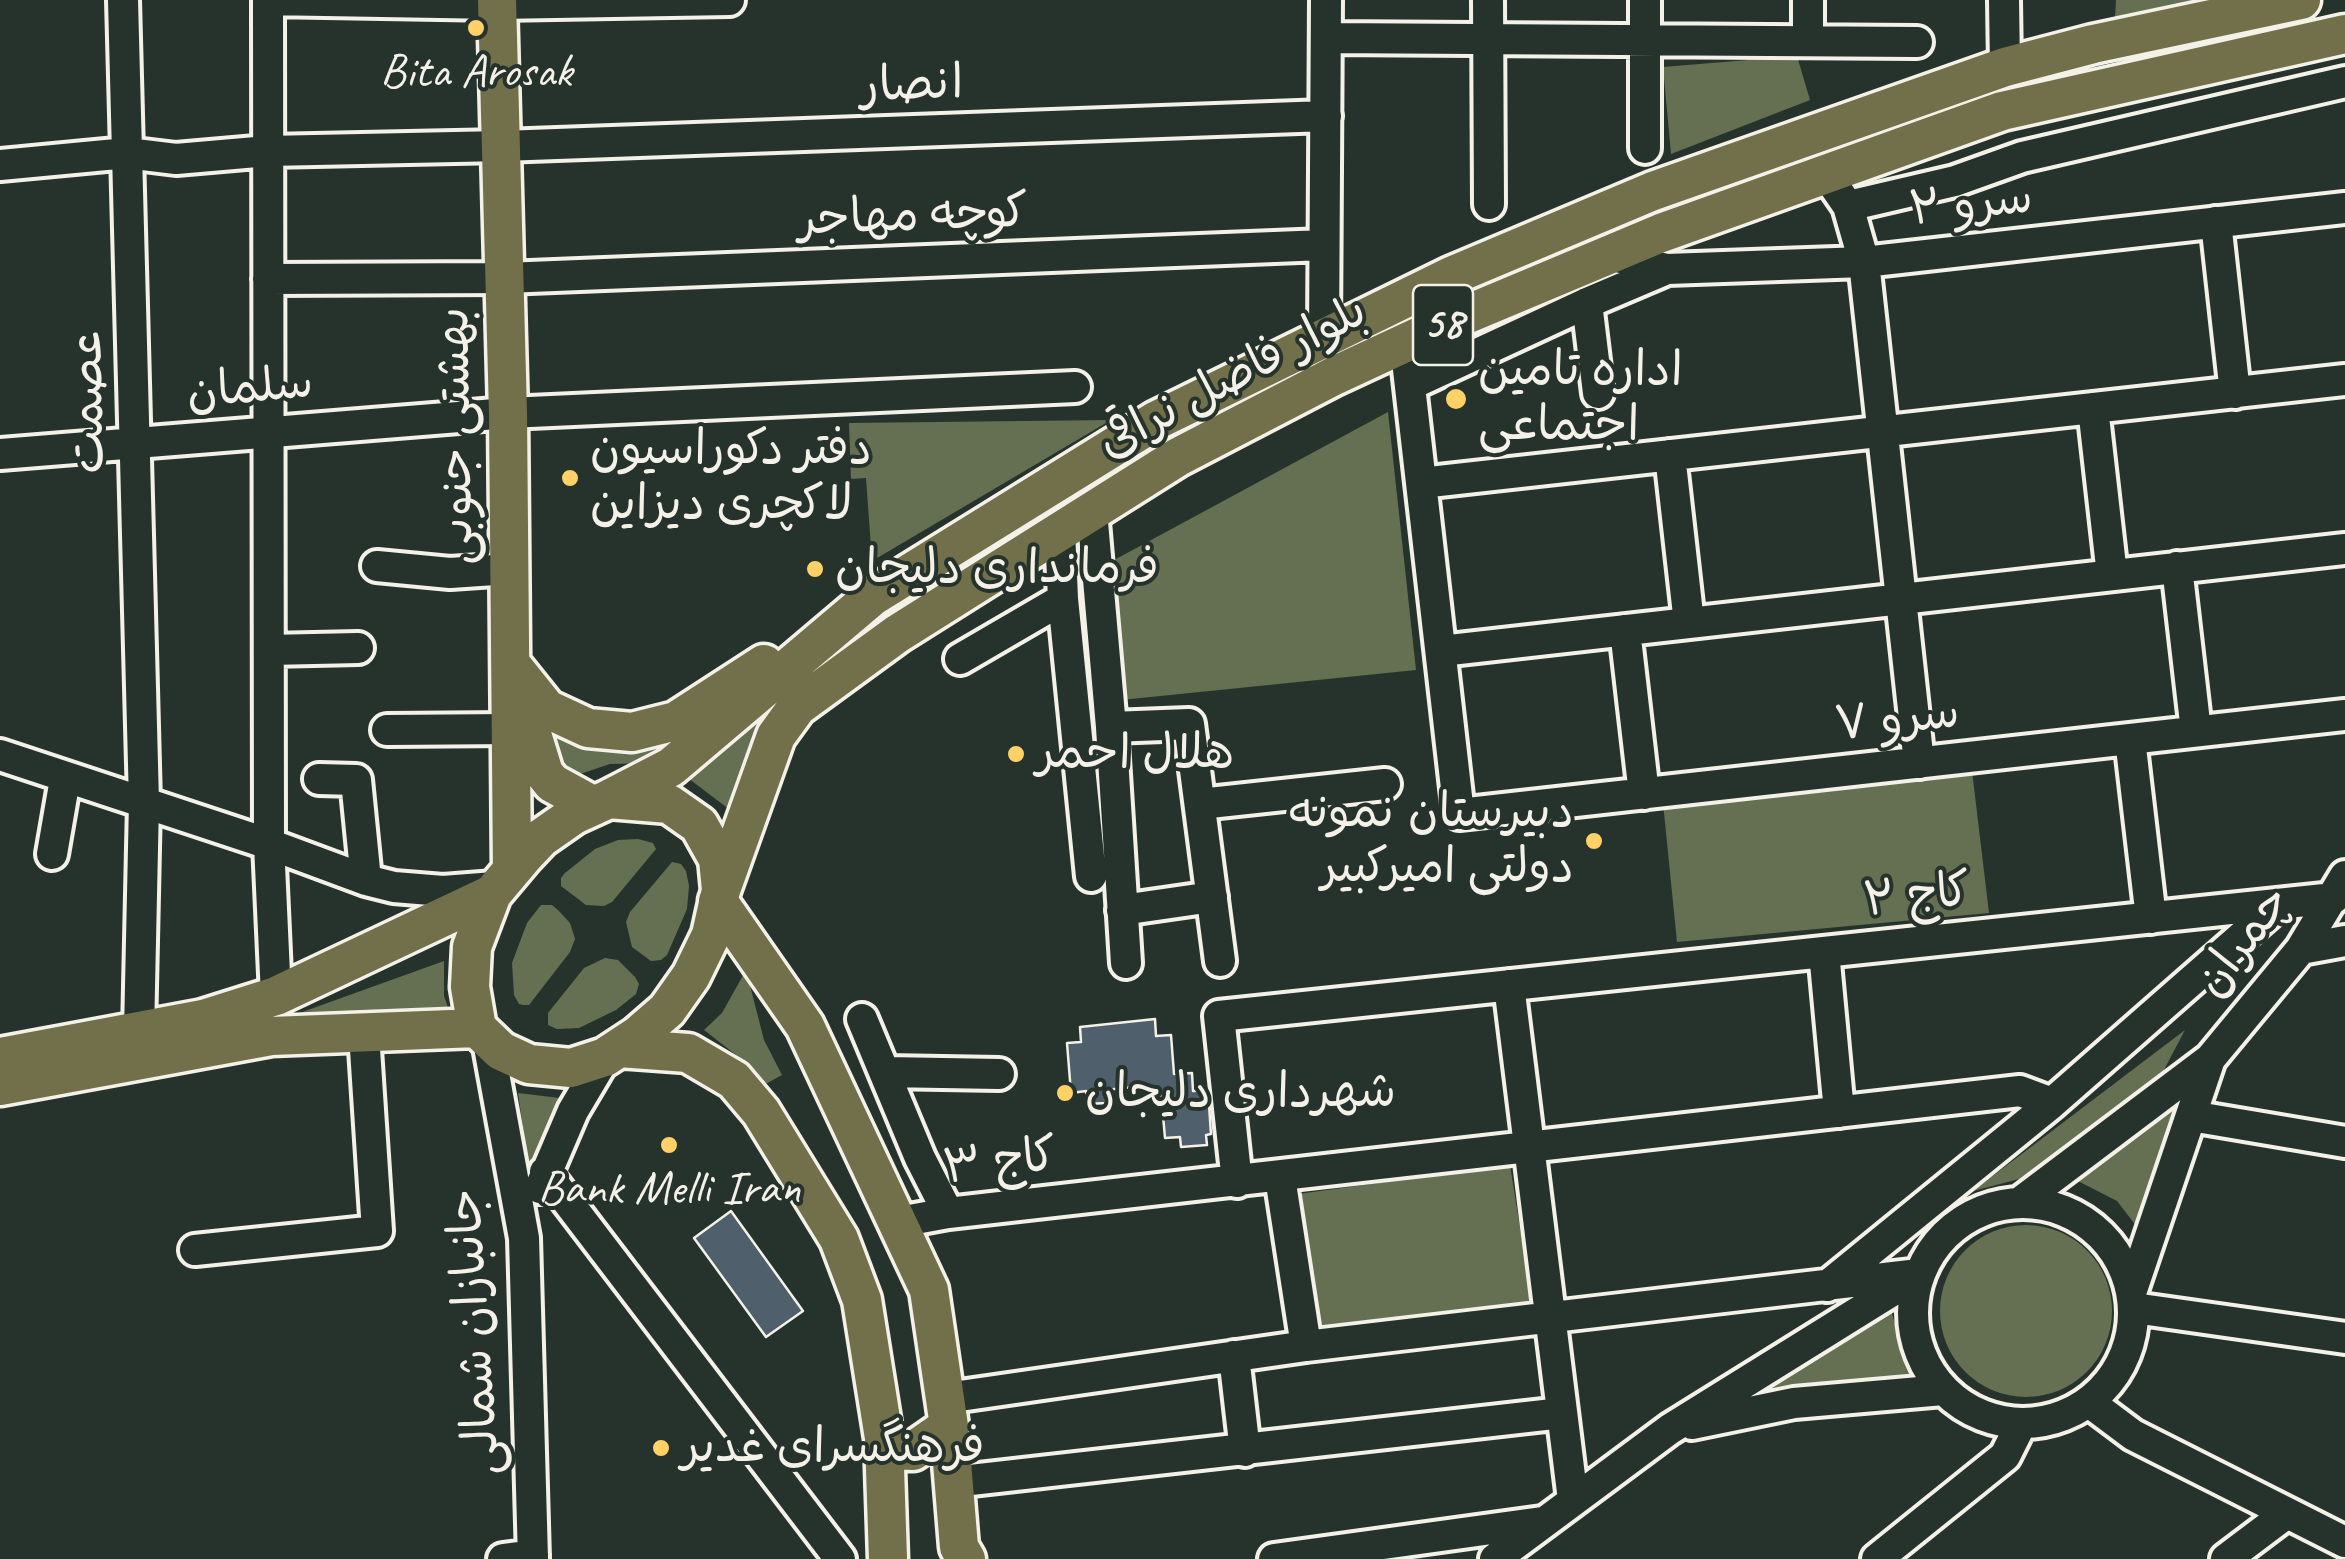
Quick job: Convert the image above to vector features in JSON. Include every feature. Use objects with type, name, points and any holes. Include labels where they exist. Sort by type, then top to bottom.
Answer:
[{"type":"main road","name":"بلوار فاضل نراقی","points":[[601,803],[672,767],[873,596],[1157,420],[1451,276],[1653,191],[2004,67],[2301,0]]},
{"type":"main road","name":"بهشتی جنوبی","points":[[497,2],[510,664],[501,884]]},
{"type":"main road","name":"بلوار فاضل نراقی","points":[[720,896],[776,736],[797,707],[897,634],[1178,457],[1334,376],[1661,232],[2002,112],[2345,34]]},
{"type":"main road","points":[[510,664],[547,709],[588,728],[632,732],[676,721],[873,596]]},
{"type":"main road","points":[[510,664],[544,773],[552,783],[601,803],[670,804],[684,812],[699,825],[718,859],[720,896],[711,935],[692,976],[667,1010],[612,1052],[571,1068],[529,1064],[501,1052],[483,1035],[470,987],[472,947],[501,884],[542,838],[574,815],[601,803]]},
{"type":"main road","points":[[0,1057],[203,1019],[276,996],[501,884]]},
{"type":"main road","points":[[720,896],[805,1026],[929,1290],[947,1412],[959,1547],[966,1559]]},
{"type":"main road","points":[[0,1086],[271,1036],[483,1035]]},
{"type":"main road","points":[[612,1052],[688,1052],[734,1080],[761,1112],[839,1239],[862,1300],[884,1438],[888,1559]]},
{"type":"main road","points":[[884,1438],[896,1450],[913,1451],[947,1412]]},
{"type":"street","name":"عصمت","points":[[124,0],[144,802],[139,1033]]},
{"type":"street","points":[[276,996],[269,844],[268,0],[729,0]]},
{"type":"street","points":[[1324,337],[1326,0]]},
{"type":"street","points":[[1488,0],[1489,204]]},
{"type":"street","points":[[1644,0],[1644,148]]},
{"type":"street","points":[[1808,0],[1808,41]]},
{"type":"street","points":[[2004,0],[2004,67]]},
{"type":"street","points":[[1326,38],[1916,42]]},
{"type":"street","points":[[1848,206],[1956,181],[2022,157],[2345,82]]},
{"type":"street","name":"انصار","points":[[0,165],[127,153],[176,159],[268,151],[1326,116]]},
{"type":"street","points":[[1826,174],[1848,206],[1864,262],[1919,762]]},
{"type":"street","name":"سرو ۲","points":[[1608,255],[1668,269],[1864,262],[2345,208]]},
{"type":"street","points":[[2216,222],[2236,392]]},
{"type":"street","name":"کوچه مهاجر","points":[[268,279],[505,278],[1324,246]]},
{"type":"street","points":[[1410,385],[1587,302],[1668,269]]},
{"type":"street","points":[[1587,302],[1598,393]]},
{"type":"street","points":[[1406,343],[1440,651],[2345,549]]},
{"type":"street","points":[[1421,482],[2345,380]]},
{"type":"street","name":"سلمان","points":[[0,454],[508,413],[1075,387]]},
{"type":"street","points":[[2093,408],[2112,575]]},
{"type":"street","points":[[1670,455],[1689,622]]},
{"type":"street","points":[[1076,521],[1063,599],[1091,876]]},
{"type":"street","points":[[1076,521],[1110,727],[1126,963]]},
{"type":"street","points":[[377,566],[450,573],[509,569]]},
{"type":"street","points":[[2177,567],[2196,731]]},
{"type":"street","points":[[960,659],[1063,599]]},
{"type":"street","points":[[1625,630],[1644,794]]},
{"type":"street","points":[[269,650],[358,648]]},
{"type":"street","name":"سرو ۷","points":[[1440,651],[1459,814],[2345,715]]},
{"type":"street","points":[[1110,727],[1189,724],[1220,961]]},
{"type":"street","points":[[387,730],[509,729]]},
{"type":"street","points":[[2130,739],[2151,918]]},
{"type":"street","points":[[0,754],[366,880],[443,891],[501,884]]},
{"type":"street","points":[[52,854],[66,779]]},
{"type":"street","points":[[319,779],[356,780],[366,880]]},
{"type":"street","points":[[1200,804],[1385,784]]},
{"type":"street","name":"کاج ۲","points":[[1237,1182],[1219,1016],[2278,904],[2340,887]]},
{"type":"street","name":"چمران","points":[[2210,1059],[2300,949],[2340,887]]},
{"type":"street","points":[[1122,910],[1212,897]]},
{"type":"street","points":[[1827,1286],[2052,1102],[2278,904]]},
{"type":"street","points":[[2300,949],[2345,941]]},
{"type":"street","points":[[1824,952],[1839,1112]]},
{"type":"street","points":[[1509,986],[1574,1500]]},
{"type":"street","points":[[862,1019],[920,1158],[948,1213]]},
{"type":"street","points":[[194,1250],[377,1231],[364,1034]]},
{"type":"street","name":"جانبازان شمالی","points":[[483,1035],[524,1238],[523,1558]]},
{"type":"street","points":[[524,1238],[545,1172],[573,1111],[612,1052]]},
{"type":"street","points":[[2133,1299],[2121,1261],[2103,1236],[2078,1217],[2050,1206],[2018,1202],[1987,1209],[1958,1223],[1934,1246],[1919,1274],[1912,1305],[1914,1336],[1925,1365],[1943,1390],[1966,1408],[1993,1419],[2021,1424],[2057,1418],[2089,1402],[2109,1383],[2124,1360],[2132,1335],[2133,1299],[2210,1059]]},
{"type":"street","points":[[2018,1202],[2210,1059]]},
{"type":"street","points":[[886,1072],[999,1074]]},
{"type":"street","name":"کاج ۳","points":[[899,1222],[948,1213],[2020,1092],[2052,1102]]},
{"type":"street","points":[[2190,1116],[2345,1142]]},
{"type":"street","points":[[545,1172],[840,1559]]},
{"type":"street","points":[[1280,1177],[1306,1346]]},
{"type":"street","points":[[947,1412],[1234,1356],[1919,1274]]},
{"type":"street","points":[[1496,1559],[1670,1429],[1919,1274]]},
{"type":"street","points":[[2133,1299],[2345,1338]]},
{"type":"street","points":[[1234,1356],[1245,1451]]},
{"type":"street","points":[[1670,1429],[1794,1403],[1943,1390]]},
{"type":"street","points":[[2089,1402],[2133,1436],[2345,1542]]},
{"type":"street","points":[[953,1482],[1562,1413]]},
{"type":"street","points":[[1876,1559],[2004,1456],[2021,1424]]},
{"type":"street","points":[[2226,1559],[2287,1513]]},
{"type":"street","points":[[1274,1559],[1545,1521]]},
{"type":"green space","points":[[2116,0],[2198,0],[2115,18]]},
{"type":"green space","points":[[1797,56],[1810,100],[1671,154],[1663,67]]},
{"type":"green space","points":[[1388,412],[1416,670],[1121,700],[1116,559]]},
{"type":"green space","points":[[1111,420],[872,561],[866,478],[851,479],[849,423]]},
{"type":"green space","points":[[854,640],[859,647],[738,816],[684,775],[784,690]]},
{"type":"green space","points":[[549,722],[624,747],[671,746],[655,763],[610,764],[574,776],[555,773]]},
{"type":"green space","points":[[1972,771],[1989,913],[1677,942],[1663,803]]},
{"type":"green space","points":[[618,840],[653,843],[656,849],[612,902],[604,906],[586,905],[561,886],[565,873],[595,849]]},
{"type":"green space","points":[[672,862],[681,864],[686,871],[687,909],[667,955],[651,961],[632,947],[626,922]]},
{"type":"green space","points":[[541,905],[552,905],[558,910],[570,923],[575,939],[570,952],[529,1005],[523,1005],[514,995],[512,963],[527,923]]},
{"type":"green space","points":[[605,958],[618,960],[635,977],[639,984],[636,994],[616,1010],[579,1028],[557,1029],[548,1025],[548,1013],[584,968]]},
{"type":"green space","points":[[444,961],[444,996],[452,1019],[269,1024]]},
{"type":"green space","points":[[746,970],[764,1040],[782,1075],[762,1086],[740,1058],[704,1030],[722,1013]]},
{"type":"green space","points":[[2185,1030],[2157,1083],[2019,1179],[1973,1191]]},
{"type":"green space","points":[[518,1093],[568,1099],[532,1196],[524,1134]]},
{"type":"green space","points":[[2184,1101],[2137,1227],[2117,1201],[2076,1180]]},
{"type":"green space","points":[[1510,1165],[1532,1303],[1321,1334],[1298,1194]]},
{"type":"green space","points":[[2026,1225],[2059,1231],[2087,1250],[2106,1278],[2112,1311],[2106,1344],[2087,1372],[2059,1391],[2026,1397],[1993,1391],[1965,1372],[1946,1344],[1940,1311],[1946,1278],[1965,1250],[1993,1231]]},
{"type":"green space","points":[[1891,1310],[1910,1375],[1789,1389],[1749,1399]]},
{"type":"building","points":[[1155,1019],[1156,1036],[1171,1035],[1174,1074],[1192,1073],[1193,1091],[1208,1090],[1211,1134],[1206,1135],[1207,1145],[1181,1147],[1180,1137],[1165,1138],[1161,1093],[1145,1095],[1144,1086],[1105,1090],[1106,1103],[1087,1104],[1086,1091],[1071,1093],[1067,1043],[1081,1042],[1080,1027]]},
{"type":"building","points":[[731,1211],[803,1311],[766,1337],[694,1238]]},
{"type":"place","name":"Bita Arosak","points":[[476,28]]},
{"type":"place","name":"اداره تامین اجتماعی","points":[[1456,399]]},
{"type":"place","name":"دفتر دکوراسیون لاکچری دیزاین","points":[[570,478]]},
{"type":"place","name":"فرمانداری دلیجان","points":[[815,569]]},
{"type":"place","name":"هلال احمر","points":[[1016,754]]},
{"type":"place","name":"دبیرستان نمونه دولتی امیرکبیر","points":[[1594,841]]},
{"type":"place","name":"شهرداری دلیجان","points":[[1065,1093]]},
{"type":"place","name":"Bank Melli Iran","points":[[669,1145]]},
{"type":"place","name":"فرهنگسرای غدیر","points":[[661,1448]]}]
